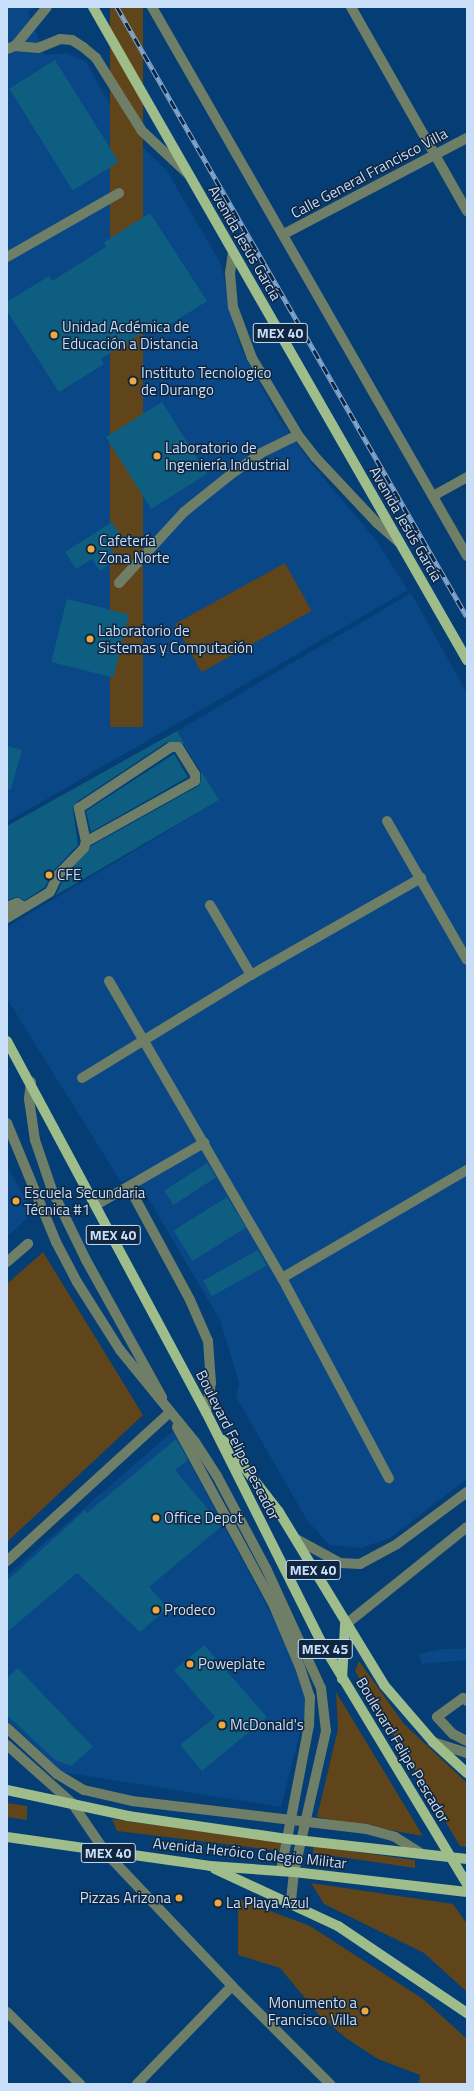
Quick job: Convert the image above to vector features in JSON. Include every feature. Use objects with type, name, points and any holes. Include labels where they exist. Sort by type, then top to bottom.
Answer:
[{"type":"main road","name":"Avenida Jesús García","points":[[93,7],[467,660]]},
{"type":"main road","name":"Boulevard Felipe Pescador","points":[[7,1041],[31,1082],[216,1431],[342,1679],[451,1857]]},
{"type":"main road","name":"MEX 40","points":[[216,1431],[258,1483],[296,1539],[345,1625],[384,1685],[433,1742],[467,1773]]},
{"type":"main road","points":[[342,1679],[345,1625]]},
{"type":"main road","name":"Avenida Heróico Colegio Militar","points":[[7,1790],[128,1816],[288,1839],[467,1859]]},
{"type":"main road","name":"Avenida Heróico Colegio Militar","points":[[7,1837],[106,1853],[210,1866],[294,1872],[467,1892]]},
{"type":"main road","name":"MEX 45","points":[[451,1857],[467,1884]]},
{"type":"main road","points":[[210,1866],[291,1903],[362,1941],[448,2002],[467,2013]]},
{"type":"main road","points":[[448,2002],[467,2020]]},
{"type":"street","points":[[11,47],[47,7]]},
{"type":"street","points":[[152,7],[284,234],[467,556]]},
{"type":"street","points":[[351,7],[467,211]]},
{"type":"street","points":[[11,47],[38,48],[60,39],[72,40],[82,47],[96,58],[142,131],[189,174]]},
{"type":"street","name":"Calle General Francisco Villa","points":[[284,234],[467,138]]},
{"type":"street","points":[[7,257],[119,193]]},
{"type":"street","points":[[233,252],[230,292],[243,342],[298,435],[362,508],[399,542]]},
{"type":"street","points":[[119,583],[179,517],[261,453],[298,435]]},
{"type":"street","points":[[432,496],[467,477]]},
{"type":"street","points":[[7,918],[50,892],[58,875],[84,848],[86,842],[78,808],[171,747],[178,747],[195,774],[194,781],[86,842]]},
{"type":"street","points":[[387,821],[467,960]]},
{"type":"street","points":[[82,1078],[251,975],[421,878]]},
{"type":"street","points":[[7,907],[17,903],[25,907]]},
{"type":"street","points":[[210,906],[251,975]]},
{"type":"street","points":[[109,981],[282,1278],[389,1478]]},
{"type":"street","points":[[31,1082],[29,1099],[35,1140],[52,1190],[86,1260],[145,1363],[169,1413],[264,1587],[306,1682],[310,1697],[309,1725],[281,1871]]},
{"type":"street","points":[[7,1123],[56,1242],[77,1282],[120,1350],[169,1413],[195,1442],[232,1502],[266,1568],[320,1688],[326,1731],[307,1821],[294,1872],[291,1903]]},
{"type":"street","points":[[96,1205],[204,1143]]},
{"type":"street","points":[[282,1278],[467,1170]]},
{"type":"street","points":[[129,1187],[190,1300],[208,1341],[211,1383],[206,1412]]},
{"type":"street","points":[[7,1262],[28,1244]]},
{"type":"street","points":[[7,1562],[169,1413]]},
{"type":"street","points":[[296,1539],[320,1555],[340,1563],[360,1564],[397,1544],[467,1492]]},
{"type":"street","points":[[345,1625],[467,1527]]},
{"type":"street","points":[[467,1701],[463,1698],[437,1717],[453,1734],[467,1741]]},
{"type":"street","points":[[7,1728],[57,1774],[84,1790],[132,1800],[307,1821],[384,1833],[422,1854]]},
{"type":"street","points":[[433,1742],[467,1753]]},
{"type":"street","points":[[7,1745],[72,1803],[106,1853],[232,1986],[330,2084]]},
{"type":"street","points":[[137,2084],[232,1986]]},
{"type":"street","points":[[7,2012],[80,2084]]},
{"type":"shaded area","name":"Instituto Tecnologico de Durango","points":[[7,7],[37,7],[28,12],[45,55],[67,53],[86,62],[123,128],[167,171],[221,264],[240,347],[277,415],[310,462],[376,540],[408,590],[7,822]]},
{"type":"shaded area","points":[[110,7],[143,7],[143,727],[110,727]]},
{"type":"shaded area","points":[[285,563],[312,611],[201,672],[175,624]]},
{"type":"shaded area","points":[[411,593],[467,693],[467,1479],[390,1538],[361,1548],[329,1545],[307,1520],[236,1397],[239,1383],[220,1320],[135,1176],[121,1182],[7,999],[7,927],[219,800],[177,731]]},
{"type":"shaded area","name":"Escuela Secundaria Técnica #1","points":[[7,1166],[33,1213],[7,1237]]},
{"type":"shaded area","points":[[43,1252],[143,1415],[7,1542],[7,1284]]},
{"type":"shaded area","points":[[173,1431],[288,1645],[305,1696],[305,1713],[281,1807],[62,1772],[7,1720],[7,1575]]},
{"type":"shaded area","points":[[443,1649],[467,1649],[467,1660],[422,1664],[419,1654]]},
{"type":"shaded area","points":[[359,1661],[404,1724],[467,1783],[467,1847],[460,1846],[355,1671]]},
{"type":"shaded area","points":[[336,1692],[423,1836],[317,1817],[338,1729]]},
{"type":"shaded area","points":[[7,1803],[27,1806],[27,1820],[7,1817]]},
{"type":"shaded area","points":[[112,1819],[281,1842],[280,1851],[117,1831]]},
{"type":"shaded area","points":[[313,1846],[415,1860],[415,1868],[313,1853]]},
{"type":"shaded area","points":[[311,1883],[453,1904],[467,1924],[467,1992],[424,1953],[324,1904]]},
{"type":"shaded area","points":[[238,1899],[310,1926],[423,1999],[467,2039],[467,2084],[419,2084],[420,2075],[378,2059],[346,2038],[320,2016],[280,1968],[238,1955]]},
{"type":"building","points":[[55,60],[119,162],[73,190],[9,89]]},
{"type":"building","points":[[150,213],[207,301],[160,331],[155,325],[101,359],[104,364],[59,392],[7,311],[7,302],[49,276],[52,281],[106,247],[104,242]]},
{"type":"building","name":"Laboratorio de Ingeniería Industrial","points":[[162,402],[207,474],[151,509],[106,437]]},
{"type":"building","name":"Cafetería Zona Norte","points":[[112,522],[122,537],[109,545],[118,559],[100,571],[92,559],[76,569],[65,552]]},
{"type":"building","name":"Laboratorio de Sistemas y Computación","points":[[67,599],[129,614],[113,678],[51,662]]},
{"type":"building","points":[[177,731],[219,800],[56,895],[63,879],[91,846],[200,785],[201,771],[184,744],[167,742],[75,803],[73,809],[78,845],[53,871],[45,887],[25,900],[17,897],[7,900],[7,826]]},
{"type":"building","points":[[7,746],[22,750],[11,789],[7,789]]},
{"type":"building","points":[[174,754],[188,777],[91,832],[86,811]]},
{"type":"building","points":[[207,1163],[216,1177],[173,1205],[164,1191]]},
{"type":"building","points":[[227,1197],[246,1228],[193,1261],[174,1230]]},
{"type":"building","points":[[258,1250],[267,1266],[212,1296],[203,1281]]},
{"type":"building","points":[[176,1439],[188,1460],[175,1470],[222,1526],[149,1587],[168,1608],[140,1632],[77,1573],[7,1632],[7,1581],[85,1510],[87,1513]]},
{"type":"building","points":[[204,1645],[267,1717],[202,1771],[180,1745],[215,1717],[174,1670]]},
{"type":"building","points":[[18,1668],[93,1747],[71,1766],[55,1760],[7,1715],[7,1678]]},
{"type":"railway","points":[[117,7],[467,617]]},
{"type":"place","name":"Unidad Acdémica de Educación a Distancia","points":[[54,335]]},
{"type":"place","name":"Instituto Tecnologico de Durango","points":[[133,381]]},
{"type":"place","name":"Laboratorio de Ingeniería Industrial","points":[[157,456]]},
{"type":"place","name":"Cafetería Zona Norte","points":[[91,549]]},
{"type":"place","name":"Laboratorio de Sistemas y Computación","points":[[90,639]]},
{"type":"place","name":"CFE","points":[[49,875]]},
{"type":"place","name":"Escuela Secundaria Técnica #1","points":[[16,1201]]},
{"type":"place","name":"Office Depot","points":[[156,1518]]},
{"type":"place","name":"Prodeco","points":[[156,1610]]},
{"type":"place","name":"Poweplate","points":[[190,1664]]},
{"type":"place","name":"McDonald's","points":[[222,1725]]},
{"type":"place","name":"Pizzas Arizona","points":[[179,1898]]},
{"type":"place","name":"La Playa Azul","points":[[218,1903]]},
{"type":"place","name":"Monumento a Francisco Villa","points":[[365,2011]]}]
